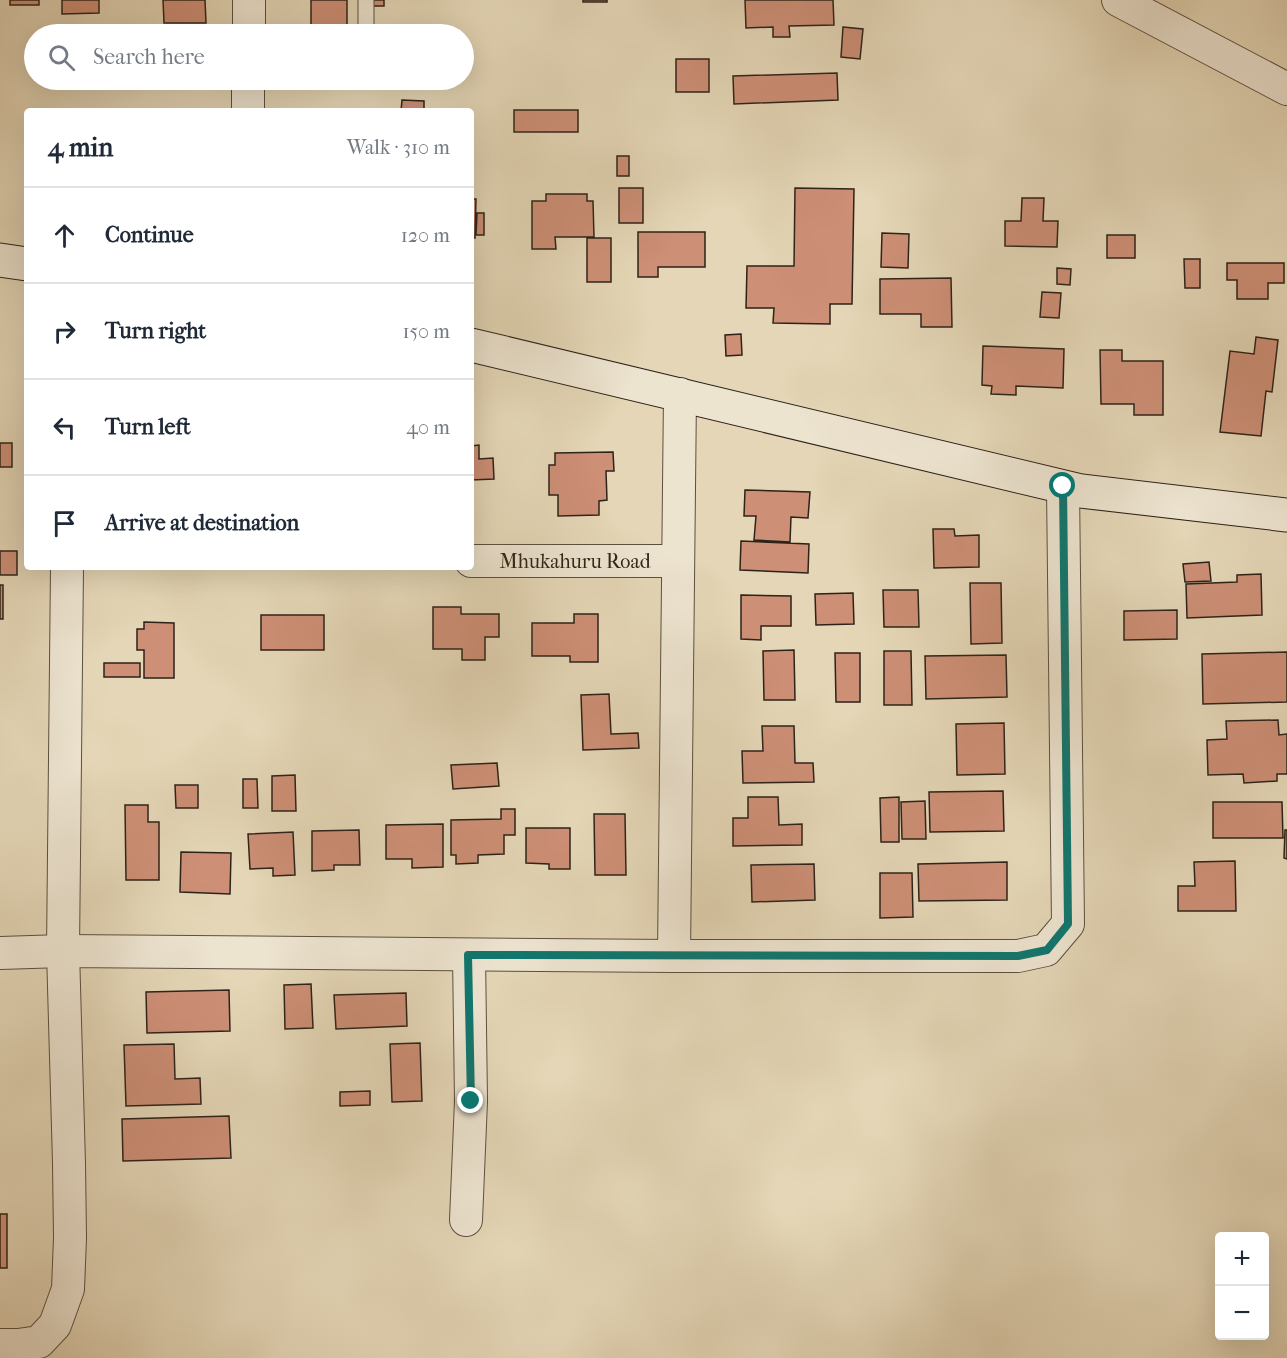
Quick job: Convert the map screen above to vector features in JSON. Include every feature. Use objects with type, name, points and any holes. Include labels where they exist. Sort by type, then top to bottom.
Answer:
[{"type":"street","points":[[249,0],[249,24]]},
{"type":"street","points":[[1118,0],[1287,89]]},
{"type":"street","points":[[248,108],[249,90]]},
{"type":"street","points":[[0,260],[24,264]]},
{"type":"street","points":[[474,346],[1081,491],[1287,515]]},
{"type":"street","points":[[674,956],[680,394]]},
{"type":"street","points":[[0,953],[63,951],[468,955],[1018,956],[1047,950],[1068,924],[1063,486]]},
{"type":"street","name":"Mhukahuru Road","points":[[474,561],[678,561]]},
{"type":"street","points":[[0,1345],[39,1342],[55,1325],[68,1289],[69,1163],[63,951],[67,570]]},
{"type":"street","points":[[466,1220],[471,1101],[468,955]]},
{"type":"lane","points":[[366,0],[366,24]]},
{"type":"building","points":[[10,0],[39,0],[39,5],[10,5]]},
{"type":"building","points":[[62,0],[99,0],[99,13],[62,14]]},
{"type":"building","points":[[163,0],[205,0],[206,23],[164,23]]},
{"type":"building","points":[[311,0],[347,0],[347,24],[311,24]]},
{"type":"building","points":[[372,0],[384,0],[384,6],[372,6]]},
{"type":"building","points":[[583,0],[607,0],[607,2],[583,2]]},
{"type":"building","points":[[745,0],[833,0],[834,25],[789,26],[790,37],[773,37],[773,27],[746,28]]},
{"type":"building","points":[[843,27],[863,29],[860,59],[841,57]]},
{"type":"building","points":[[676,59],[709,59],[709,92],[676,92]]},
{"type":"building","points":[[837,73],[838,100],[734,104],[733,76]]},
{"type":"building","points":[[402,100],[424,101],[424,108],[401,108]]},
{"type":"building","points":[[514,110],[578,110],[578,132],[514,132]]},
{"type":"building","points":[[617,156],[629,156],[629,176],[617,176]]},
{"type":"building","points":[[619,188],[643,188],[643,223],[619,223]]},
{"type":"building","points":[[795,188],[854,189],[852,304],[830,304],[830,324],[773,323],[774,308],[746,308],[747,266],[794,266]]},
{"type":"building","points":[[546,194],[587,194],[587,201],[593,201],[594,237],[555,237],[556,249],[532,249],[532,201],[546,201]]},
{"type":"building","points":[[1022,198],[1044,198],[1043,221],[1058,221],[1057,247],[1005,246],[1005,221],[1021,221]]},
{"type":"building","points":[[474,199],[476,199],[475,238]]},
{"type":"building","points":[[477,213],[484,213],[484,235],[476,235]]},
{"type":"building","points":[[638,232],[705,232],[705,267],[658,267],[658,277],[638,277]]},
{"type":"building","points":[[882,233],[909,234],[908,268],[881,267]]},
{"type":"building","points":[[1107,235],[1135,235],[1135,258],[1107,258]]},
{"type":"building","points":[[587,238],[611,238],[611,282],[587,282]]},
{"type":"building","points":[[1184,259],[1200,259],[1200,288],[1185,288]]},
{"type":"building","points":[[1227,263],[1284,263],[1284,283],[1268,283],[1268,299],[1237,299],[1237,280],[1227,280]]},
{"type":"building","points":[[1057,268],[1071,269],[1070,285],[1057,284]]},
{"type":"building","points":[[951,278],[952,327],[921,327],[921,314],[880,314],[880,279]]},
{"type":"building","points":[[1042,292],[1061,293],[1059,318],[1040,317]]},
{"type":"building","points":[[741,334],[742,355],[726,356],[725,335]]},
{"type":"building","points":[[1256,337],[1278,340],[1272,392],[1266,391],[1261,436],[1220,432],[1230,351],[1254,354]]},
{"type":"building","points":[[983,346],[1064,349],[1063,388],[1016,386],[1016,395],[991,394],[992,386],[982,385]]},
{"type":"building","points":[[1100,350],[1122,350],[1122,361],[1163,361],[1163,415],[1134,415],[1134,404],[1101,404]]},
{"type":"building","points":[[0,443],[12,443],[12,467],[0,467]]},
{"type":"building","points":[[479,445],[479,459],[493,458],[494,479],[474,480],[474,446]]},
{"type":"building","points":[[613,452],[614,471],[606,471],[607,500],[599,501],[599,515],[558,516],[558,495],[549,495],[549,465],[555,465],[555,453]]},
{"type":"building","points":[[745,490],[810,492],[808,518],[791,517],[790,542],[754,540],[756,516],[744,516]]},
{"type":"building","points":[[933,529],[954,529],[955,536],[979,535],[979,567],[934,568]]},
{"type":"building","points":[[741,541],[809,544],[808,573],[740,570]]},
{"type":"building","points":[[0,551],[17,551],[17,575],[0,575]]},
{"type":"building","points":[[1209,562],[1211,581],[1185,582],[1183,564]]},
{"type":"building","points":[[1261,574],[1262,615],[1187,618],[1186,584],[1237,582],[1237,575]]},
{"type":"building","points":[[970,583],[1001,583],[1002,643],[971,644]]},
{"type":"building","points":[[0,585],[3,585],[3,619],[0,619]]},
{"type":"building","points":[[883,590],[918,590],[919,627],[884,627]]},
{"type":"building","points":[[853,593],[854,624],[816,625],[815,594]]},
{"type":"building","points":[[741,595],[791,596],[791,626],[761,626],[761,640],[741,639]]},
{"type":"building","points":[[433,607],[461,607],[461,614],[499,614],[499,637],[485,637],[485,660],[462,660],[462,649],[433,649]]},
{"type":"building","points":[[1177,610],[1177,639],[1124,640],[1124,611]]},
{"type":"building","points":[[574,614],[598,614],[598,662],[570,662],[570,656],[532,656],[532,623],[574,623]]},
{"type":"building","points":[[261,615],[324,615],[324,650],[261,650]]},
{"type":"building","points":[[144,622],[174,623],[174,678],[144,678],[144,650],[137,650],[137,629],[144,629]]},
{"type":"building","points":[[794,650],[795,700],[764,700],[763,651]]},
{"type":"building","points":[[884,651],[911,651],[912,705],[884,705]]},
{"type":"building","points":[[1287,652],[1287,702],[1203,704],[1202,654]]},
{"type":"building","points":[[835,653],[860,653],[860,702],[836,702]]},
{"type":"building","points":[[1006,655],[1007,697],[926,699],[925,656]]},
{"type":"building","points":[[104,663],[140,663],[140,677],[104,677]]},
{"type":"building","points":[[609,694],[611,734],[638,733],[639,748],[583,750],[581,695]]},
{"type":"building","points":[[1278,720],[1279,735],[1287,734],[1287,774],[1277,774],[1277,781],[1244,783],[1243,774],[1208,775],[1207,740],[1227,739],[1226,721]]},
{"type":"building","points":[[1004,723],[1005,774],[957,775],[956,724]]},
{"type":"building","points":[[762,726],[794,726],[795,763],[813,763],[814,782],[743,783],[742,751],[763,751]]},
{"type":"building","points":[[497,763],[499,786],[453,789],[451,765]]},
{"type":"building","points":[[295,775],[296,811],[272,811],[272,776]]},
{"type":"building","points":[[243,779],[257,779],[258,808],[243,808]]},
{"type":"building","points":[[175,785],[198,785],[198,808],[176,808]]},
{"type":"building","points":[[1003,791],[1004,831],[930,832],[929,792]]},
{"type":"building","points":[[748,797],[778,797],[779,825],[802,824],[802,845],[733,846],[733,818],[748,818]]},
{"type":"building","points":[[899,797],[899,842],[881,842],[880,798]]},
{"type":"building","points":[[925,801],[926,839],[902,839],[901,802]]},
{"type":"building","points":[[1213,802],[1282,802],[1283,838],[1213,838]]},
{"type":"building","points":[[125,805],[148,805],[148,822],[159,822],[159,880],[126,880]]},
{"type":"building","points":[[501,809],[515,809],[515,835],[504,835],[504,854],[478,855],[478,863],[456,864],[456,855],[451,855],[451,820],[501,819]]},
{"type":"building","points":[[594,814],[625,814],[626,875],[595,875]]},
{"type":"building","points":[[443,824],[443,867],[412,868],[412,859],[386,859],[386,825]]},
{"type":"building","points":[[526,828],[570,828],[570,869],[549,869],[549,864],[526,863]]},
{"type":"building","points":[[359,830],[360,865],[334,865],[334,870],[312,871],[312,831]]},
{"type":"building","points":[[1285,830],[1287,830],[1287,859],[1284,858]]},
{"type":"building","points":[[293,832],[295,875],[273,876],[273,868],[250,869],[248,834]]},
{"type":"building","points":[[181,852],[231,853],[230,894],[180,892]]},
{"type":"building","points":[[1235,861],[1236,911],[1178,911],[1178,886],[1195,886],[1194,862]]},
{"type":"building","points":[[1007,862],[1007,900],[919,901],[918,864]]},
{"type":"building","points":[[814,864],[815,900],[752,902],[751,865]]},
{"type":"building","points":[[880,873],[912,873],[913,917],[880,918]]},
{"type":"building","points":[[311,984],[313,1028],[285,1029],[284,985]]},
{"type":"building","points":[[229,990],[230,1031],[147,1033],[146,992]]},
{"type":"building","points":[[406,993],[407,1026],[336,1029],[334,995]]},
{"type":"building","points":[[420,1043],[422,1101],[392,1102],[390,1044]]},
{"type":"building","points":[[174,1044],[175,1079],[200,1078],[201,1104],[126,1106],[124,1045]]},
{"type":"building","points":[[370,1091],[370,1105],[340,1106],[340,1092]]},
{"type":"building","points":[[229,1116],[231,1158],[123,1161],[122,1119]]},
{"type":"building","points":[[0,1214],[7,1214],[7,1268],[0,1268]]},
{"type":"route","points":[[471,1101],[468,955],[1018,956],[1047,950],[1068,924],[1063,486]]}]
